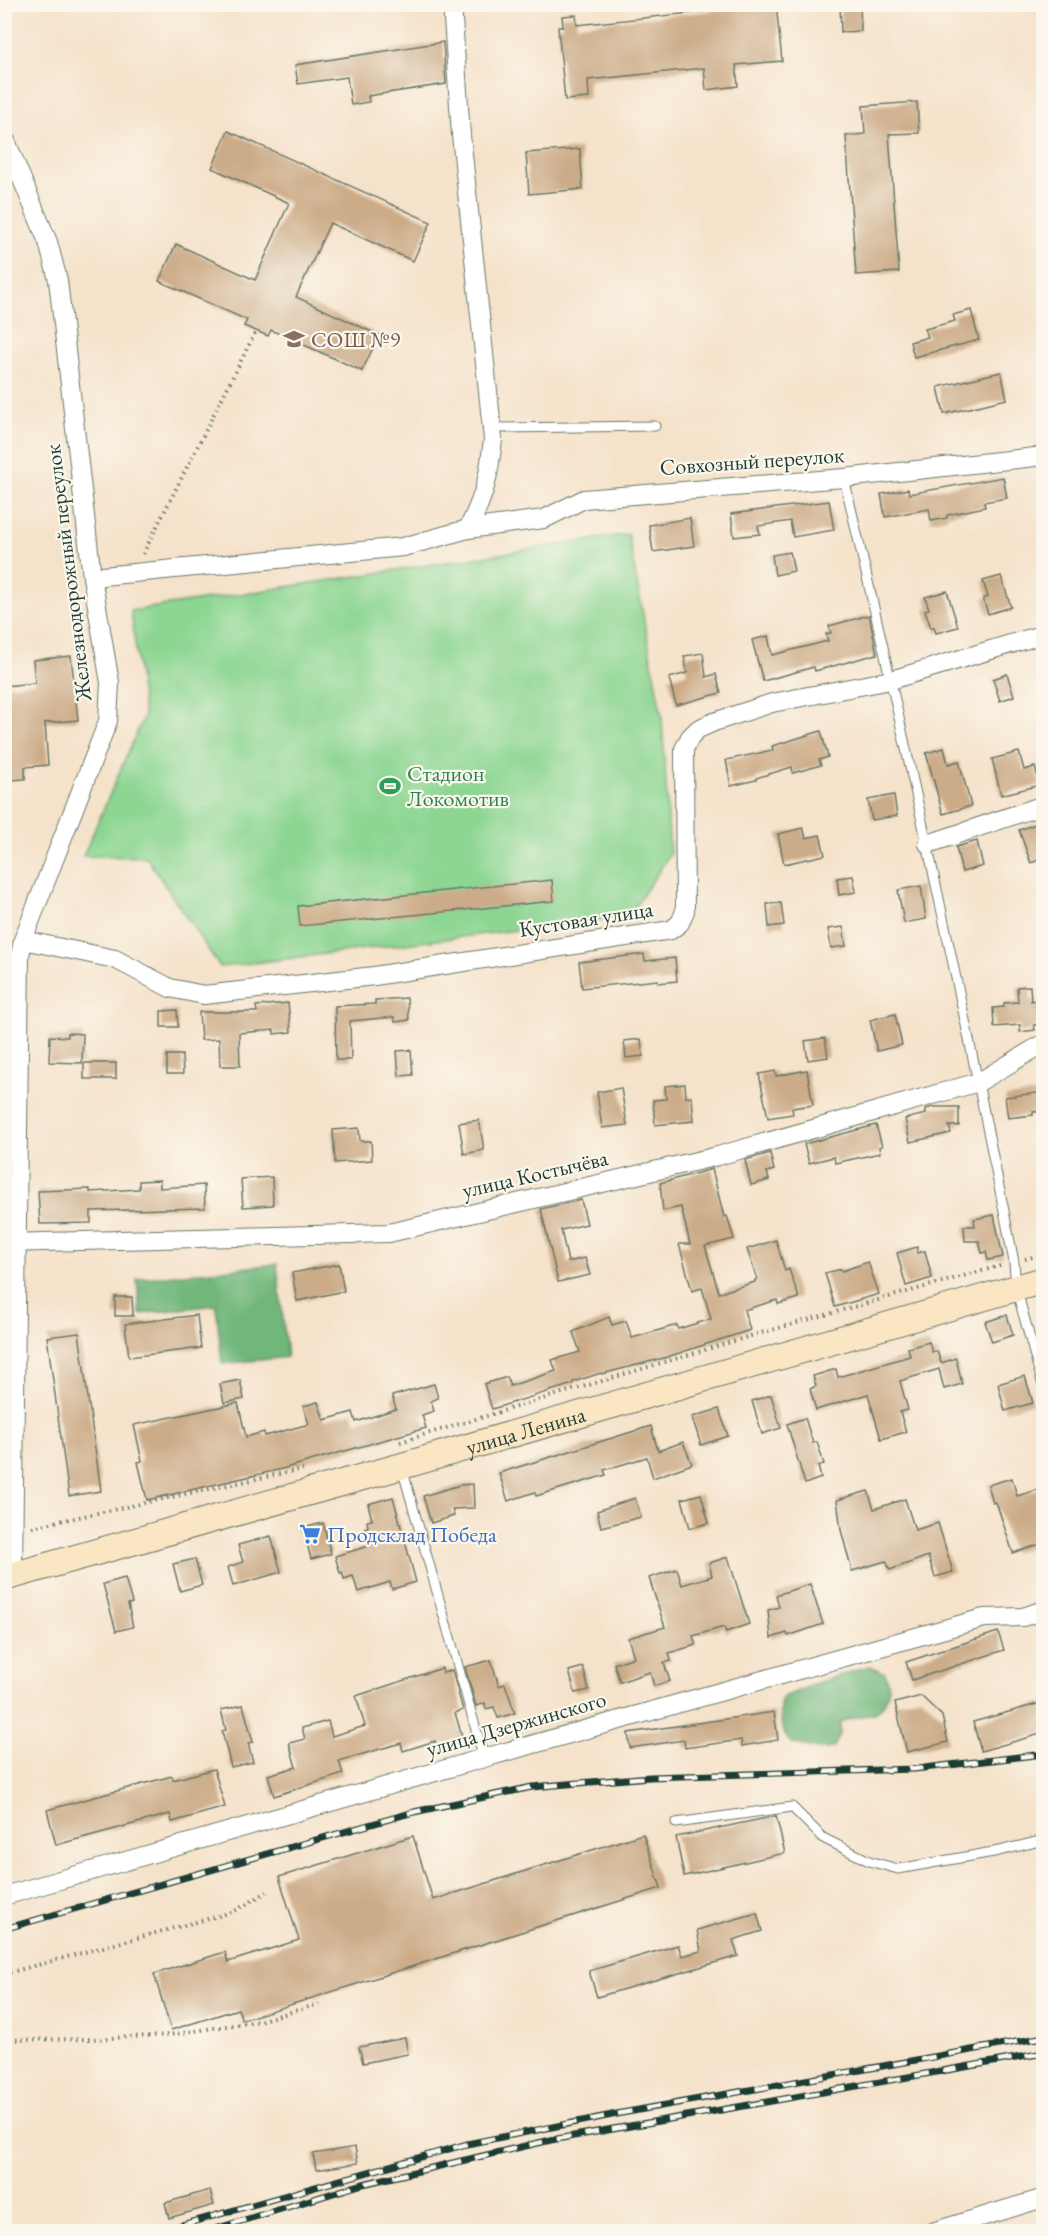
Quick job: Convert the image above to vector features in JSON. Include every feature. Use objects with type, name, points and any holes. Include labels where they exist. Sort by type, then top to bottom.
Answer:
[{"type":"main road","name":"улица Ленина","points":[[9,1577],[396,1455],[1044,1280]]},
{"type":"street","points":[[452,4],[461,135],[493,439],[484,496],[468,529]]},
{"type":"street","name":"Железнодорожный переулок","points":[[4,136],[48,242],[58,280],[92,577],[110,683],[108,721],[16,950],[11,1243],[14,1531],[9,1577]]},
{"type":"street","name":"Совхозный переулок","points":[[92,577],[404,547],[468,529],[543,519],[584,499],[844,478],[1044,456]]},
{"type":"street","name":"Кустовая улица","points":[[16,950],[115,959],[171,988],[204,994],[374,976],[671,930],[680,923],[685,911],[684,749],[690,736],[698,729],[772,703],[891,680],[1044,634]]},
{"type":"street","points":[[928,844],[1044,805]]},
{"type":"street","name":"улица Костычёва","points":[[11,1243],[389,1233],[718,1156],[979,1082],[1044,1043]]},
{"type":"street","name":"улица Дзержинского","points":[[4,1896],[984,1618],[1023,1617],[1044,1610]]},
{"type":"street","points":[[932,2232],[1044,2198]]},
{"type":"lane","points":[[492,428],[655,426]]},
{"type":"lane","points":[[844,478],[928,844],[979,1082],[1017,1288],[1044,1389]]},
{"type":"lane","points":[[396,1455],[484,1758]]},
{"type":"lane","points":[[676,1823],[792,1807],[823,1838],[869,1861],[898,1869],[999,1851],[1044,1840]]},
{"type":"path","points":[[133,573],[256,331]]},
{"type":"path","points":[[396,1455],[761,1333],[1044,1254]]},
{"type":"path","points":[[14,1531],[311,1467]]},
{"type":"path","points":[[4,1974],[233,1912],[267,1892]]},
{"type":"path","points":[[4,2040],[169,2035],[259,2021],[320,2004]]},
{"type":"green space","name":"Стадион Локомотив","points":[[628,534],[662,717],[670,854],[629,916],[220,967],[146,857],[83,856],[144,716],[131,611]]},
{"type":"green space","points":[[277,1264],[287,1357],[222,1364],[216,1305],[140,1314],[137,1279]]},
{"type":"green space","points":[[870,1666],[885,1673],[888,1684],[886,1699],[875,1713],[840,1723],[840,1734],[834,1747],[817,1749],[792,1744],[788,1740],[780,1715],[783,1697],[825,1680]]},
{"type":"building","points":[[776,4],[782,61],[736,65],[738,86],[706,90],[704,68],[588,80],[589,98],[565,100],[558,27],[563,27],[562,16],[576,15],[577,25]]},
{"type":"building","points":[[840,4],[860,4],[861,31],[841,32]]},
{"type":"building","points":[[443,42],[446,84],[368,96],[369,102],[351,105],[347,77],[298,84],[295,65]]},
{"type":"building","points":[[917,102],[919,133],[889,134],[899,272],[856,275],[846,136],[865,134],[863,106]]},
{"type":"building","points":[[228,131],[431,222],[413,261],[330,223],[296,297],[379,335],[362,371],[271,330],[268,336],[244,326],[247,320],[159,281],[176,244],[255,280],[289,203],[212,168]]},
{"type":"building","points":[[580,149],[583,189],[529,194],[526,153]]},
{"type":"building","points":[[971,310],[979,340],[914,357],[910,342],[928,337],[925,329],[955,321],[953,315]]},
{"type":"building","points":[[1001,372],[1007,399],[944,414],[938,387]]},
{"type":"building","points":[[1003,477],[1007,498],[984,502],[985,507],[931,521],[929,509],[885,517],[881,494],[908,489],[909,494]]},
{"type":"building","points":[[829,501],[834,530],[793,537],[790,521],[758,526],[760,534],[734,537],[731,514]]},
{"type":"building","points":[[690,518],[694,546],[653,552],[649,525]]},
{"type":"building","points":[[790,552],[794,571],[775,575],[772,555]]},
{"type":"building","points":[[1001,576],[1011,607],[988,614],[983,598],[988,597],[983,581]]},
{"type":"building","points":[[947,591],[958,627],[936,633],[934,627],[931,628],[925,610],[929,609],[925,597]]},
{"type":"building","points":[[869,615],[877,654],[815,671],[814,667],[763,681],[752,640],[768,636],[772,655],[828,641],[826,634],[831,633],[829,626]]},
{"type":"building","points":[[703,653],[706,677],[716,674],[721,693],[676,705],[669,678],[687,673],[684,656]]},
{"type":"building","points":[[71,656],[78,720],[45,723],[48,765],[25,767],[25,779],[10,780],[9,770],[4,770],[4,686],[35,683],[33,660]]},
{"type":"building","points":[[1007,674],[1014,696],[1000,701],[993,679]]},
{"type":"building","points":[[821,731],[828,757],[819,760],[821,765],[793,773],[792,767],[731,786],[726,760],[773,750],[772,746]]},
{"type":"building","points":[[944,748],[948,764],[959,761],[971,806],[943,814],[926,753]]},
{"type":"building","points":[[1019,752],[1024,770],[1035,767],[1040,785],[1001,795],[992,759]]},
{"type":"building","points":[[894,795],[897,816],[872,820],[868,800]]},
{"type":"building","points":[[1044,821],[1044,858],[1031,863],[1019,830]]},
{"type":"building","points":[[803,828],[806,838],[820,835],[825,855],[784,864],[778,834]]},
{"type":"building","points":[[977,841],[983,866],[962,872],[956,847]]},
{"type":"building","points":[[853,876],[856,892],[839,895],[837,878]]},
{"type":"building","points":[[552,880],[554,901],[300,926],[298,906]]},
{"type":"building","points":[[921,886],[926,919],[904,923],[898,890]]},
{"type":"building","points":[[781,903],[784,925],[769,927],[767,904]]},
{"type":"building","points":[[843,927],[846,946],[831,948],[828,929]]},
{"type":"building","points":[[644,954],[645,961],[675,958],[677,981],[658,983],[658,980],[582,988],[579,962]]},
{"type":"building","points":[[1030,986],[1031,1001],[1036,1000],[1036,1007],[1044,1006],[1044,1024],[1034,1025],[1035,1030],[1020,1032],[1020,1025],[994,1027],[993,1008],[1004,1007],[1004,1003],[1018,1002],[1017,987]]},
{"type":"building","points":[[407,998],[409,1020],[395,1022],[394,1017],[350,1021],[351,1060],[336,1060],[335,1006],[375,1004],[375,1000]]},
{"type":"building","points":[[288,1003],[291,1032],[274,1034],[274,1030],[239,1033],[240,1066],[220,1066],[219,1039],[201,1040],[199,1012],[257,1012],[256,1006]]},
{"type":"building","points":[[177,1010],[178,1027],[161,1027],[161,1011]]},
{"type":"building","points":[[895,1014],[902,1045],[877,1051],[870,1020]]},
{"type":"building","points":[[68,1033],[83,1034],[82,1063],[49,1062],[50,1036],[68,1037]]},
{"type":"building","points":[[825,1038],[828,1057],[808,1060],[805,1041]]},
{"type":"building","points":[[641,1039],[643,1056],[626,1058],[624,1041]]},
{"type":"building","points":[[411,1050],[413,1075],[399,1076],[397,1051]]},
{"type":"building","points":[[167,1055],[182,1055],[183,1074],[167,1074]]},
{"type":"building","points":[[84,1063],[116,1063],[116,1079],[84,1079]]},
{"type":"building","points":[[807,1070],[813,1105],[792,1108],[793,1114],[768,1118],[759,1074],[775,1071],[776,1076]]},
{"type":"building","points":[[685,1084],[686,1097],[692,1097],[694,1121],[655,1125],[653,1100],[666,1099],[665,1086]]},
{"type":"building","points":[[621,1088],[627,1125],[602,1128],[597,1092]]},
{"type":"building","points":[[1044,1092],[1044,1111],[1033,1112],[1033,1115],[1008,1118],[1005,1097]]},
{"type":"building","points":[[959,1107],[959,1126],[949,1126],[951,1133],[910,1142],[905,1119],[926,1114],[926,1109]]},
{"type":"building","points":[[479,1120],[484,1150],[464,1154],[459,1123]]},
{"type":"building","points":[[876,1125],[882,1146],[879,1147],[880,1153],[835,1163],[834,1157],[809,1163],[804,1144]]},
{"type":"building","points":[[359,1128],[360,1141],[371,1141],[372,1160],[335,1163],[333,1130]]},
{"type":"building","points":[[770,1153],[774,1170],[767,1172],[769,1180],[751,1185],[745,1160]]},
{"type":"building","points":[[712,1169],[724,1217],[727,1216],[734,1239],[705,1246],[719,1293],[755,1282],[757,1279],[747,1249],[776,1240],[785,1271],[789,1269],[799,1298],[778,1304],[777,1300],[744,1310],[750,1330],[664,1358],[601,1373],[492,1409],[484,1384],[507,1377],[510,1386],[556,1371],[552,1360],[580,1352],[573,1332],[609,1317],[612,1325],[626,1321],[632,1338],[677,1325],[678,1329],[711,1319],[702,1288],[692,1291],[679,1244],[690,1244],[681,1207],[663,1211],[660,1183]]},
{"type":"building","points":[[272,1177],[273,1205],[243,1207],[241,1179]]},
{"type":"building","points":[[160,1180],[160,1188],[204,1185],[205,1208],[91,1211],[91,1223],[40,1224],[38,1191],[90,1189],[90,1192],[139,1189],[139,1181]]},
{"type":"building","points":[[581,1200],[587,1224],[561,1230],[568,1262],[585,1258],[590,1275],[558,1282],[541,1209]]},
{"type":"building","points":[[994,1215],[1003,1257],[988,1260],[986,1252],[982,1253],[979,1241],[965,1241],[964,1226],[975,1226],[974,1219]]},
{"type":"building","points":[[917,1247],[917,1253],[925,1251],[932,1278],[906,1286],[897,1253]]},
{"type":"building","points":[[868,1262],[879,1294],[835,1307],[825,1273],[841,1269],[842,1271]]},
{"type":"building","points":[[339,1264],[344,1291],[297,1301],[292,1273]]},
{"type":"building","points":[[115,1297],[132,1297],[133,1316],[115,1316]]},
{"type":"building","points":[[197,1315],[201,1348],[129,1357],[125,1324]]},
{"type":"building","points":[[1007,1315],[1013,1335],[992,1342],[985,1322]]},
{"type":"building","points":[[79,1333],[101,1491],[69,1496],[47,1337]]},
{"type":"building","points":[[929,1342],[932,1352],[937,1351],[941,1363],[956,1358],[962,1384],[944,1389],[939,1369],[900,1381],[908,1410],[900,1412],[906,1432],[881,1439],[868,1394],[816,1410],[810,1389],[816,1386],[813,1376],[836,1369],[838,1377],[910,1356],[908,1348]]},
{"type":"building","points":[[1025,1376],[1033,1403],[1005,1411],[998,1384]]},
{"type":"building","points":[[240,1380],[244,1399],[224,1403],[220,1384]]},
{"type":"building","points":[[434,1384],[438,1398],[431,1401],[434,1411],[422,1415],[426,1428],[282,1469],[147,1500],[138,1462],[142,1461],[134,1425],[238,1403],[246,1437],[264,1432],[265,1436],[309,1424],[303,1406],[318,1402],[324,1420],[353,1412],[356,1422],[396,1409],[392,1396]]},
{"type":"building","points":[[771,1395],[781,1428],[762,1434],[752,1401]]},
{"type":"building","points":[[719,1409],[728,1436],[701,1445],[692,1417]]},
{"type":"building","points":[[805,1418],[813,1443],[817,1442],[824,1464],[818,1466],[821,1478],[805,1484],[787,1424]]},
{"type":"building","points":[[651,1426],[658,1451],[683,1442],[692,1464],[653,1478],[647,1457],[604,1470],[606,1475],[536,1496],[535,1492],[508,1501],[499,1473]]},
{"type":"building","points":[[1012,1478],[1017,1496],[1044,1488],[1044,1543],[1013,1553],[988,1485]]},
{"type":"building","points":[[473,1484],[474,1508],[452,1509],[454,1516],[431,1523],[423,1496],[460,1485]]},
{"type":"building","points":[[868,1491],[874,1509],[905,1499],[915,1530],[938,1523],[953,1572],[935,1577],[928,1556],[890,1570],[886,1561],[852,1571],[841,1530],[837,1500]]},
{"type":"building","points":[[701,1494],[709,1523],[690,1528],[682,1499]]},
{"type":"building","points":[[393,1497],[416,1582],[392,1589],[390,1582],[358,1592],[353,1576],[344,1579],[342,1572],[340,1573],[335,1556],[369,1546],[364,1528],[368,1527],[367,1521],[372,1520],[368,1504]]},
{"type":"building","points":[[635,1498],[641,1517],[601,1527],[597,1511]]},
{"type":"building","points":[[323,1523],[331,1554],[311,1559],[303,1528]]},
{"type":"building","points":[[271,1536],[281,1572],[233,1586],[228,1567],[243,1562],[238,1545]]},
{"type":"building","points":[[728,1557],[749,1624],[726,1632],[724,1627],[693,1636],[696,1645],[669,1653],[671,1661],[664,1663],[670,1681],[654,1686],[650,1672],[620,1682],[614,1664],[634,1657],[628,1638],[665,1627],[649,1578],[677,1569],[682,1585],[712,1576],[709,1563]]},
{"type":"building","points":[[195,1559],[202,1585],[180,1591],[173,1564]]},
{"type":"building","points":[[125,1578],[132,1603],[128,1604],[133,1627],[116,1631],[103,1584]]},
{"type":"building","points":[[810,1584],[823,1624],[788,1636],[787,1633],[771,1638],[768,1610],[779,1607],[776,1595]]},
{"type":"building","points":[[998,1632],[1004,1650],[912,1680],[906,1662]]},
{"type":"building","points":[[491,1660],[499,1686],[505,1684],[515,1713],[498,1718],[494,1707],[486,1709],[485,1703],[476,1706],[465,1667]]},
{"type":"building","points":[[583,1667],[589,1690],[575,1693],[569,1671]]},
{"type":"building","points":[[442,1668],[443,1673],[452,1670],[463,1710],[455,1713],[463,1739],[436,1746],[435,1741],[403,1751],[401,1743],[339,1761],[343,1774],[274,1796],[268,1775],[296,1767],[289,1743],[305,1739],[302,1728],[328,1721],[332,1736],[365,1726],[356,1696]]},
{"type":"building","points":[[921,1696],[942,1716],[948,1742],[907,1752],[895,1703]]},
{"type":"building","points":[[1044,1702],[1044,1733],[981,1751],[973,1722]]},
{"type":"building","points":[[243,1705],[253,1742],[248,1743],[253,1762],[231,1767],[222,1731],[226,1730],[221,1710]]},
{"type":"building","points":[[774,1712],[778,1740],[742,1746],[741,1740],[685,1748],[684,1740],[630,1748],[628,1733]]},
{"type":"building","points":[[214,1769],[225,1807],[172,1822],[170,1814],[56,1845],[47,1810],[172,1776],[173,1780]]},
{"type":"building","points":[[776,1816],[785,1853],[684,1876],[676,1837]]},
{"type":"building","points":[[643,1834],[661,1888],[242,2020],[238,2009],[171,2030],[154,1974],[225,1952],[228,1962],[299,1940],[279,1877],[413,1836],[433,1900]]},
{"type":"building","points":[[757,1913],[762,1931],[733,1940],[738,1956],[597,1997],[589,1971],[678,1945],[682,1956],[701,1951],[697,1930]]},
{"type":"building","points":[[405,2038],[408,2054],[363,2063],[359,2047]]},
{"type":"building","points":[[355,2147],[358,2163],[316,2170],[313,2154]]},
{"type":"building","points":[[210,2190],[214,2205],[169,2218],[165,2203]]},
{"type":"railway","points":[[4,1929],[414,1812],[532,1787],[650,1777],[915,1769],[1044,1754]]},
{"type":"railway","points":[[157,2232],[467,2144],[622,2113],[1044,2037]]},
{"type":"railway","points":[[205,2232],[363,2184],[551,2140],[1044,2053]]},
{"type":"place","name":"СОШ №9","points":[[294,339]]},
{"type":"place","name":"Стадион Локомотив","points":[[390,786]]},
{"type":"place","name":"Продсклад Победа","points":[[310,1534]]}]
